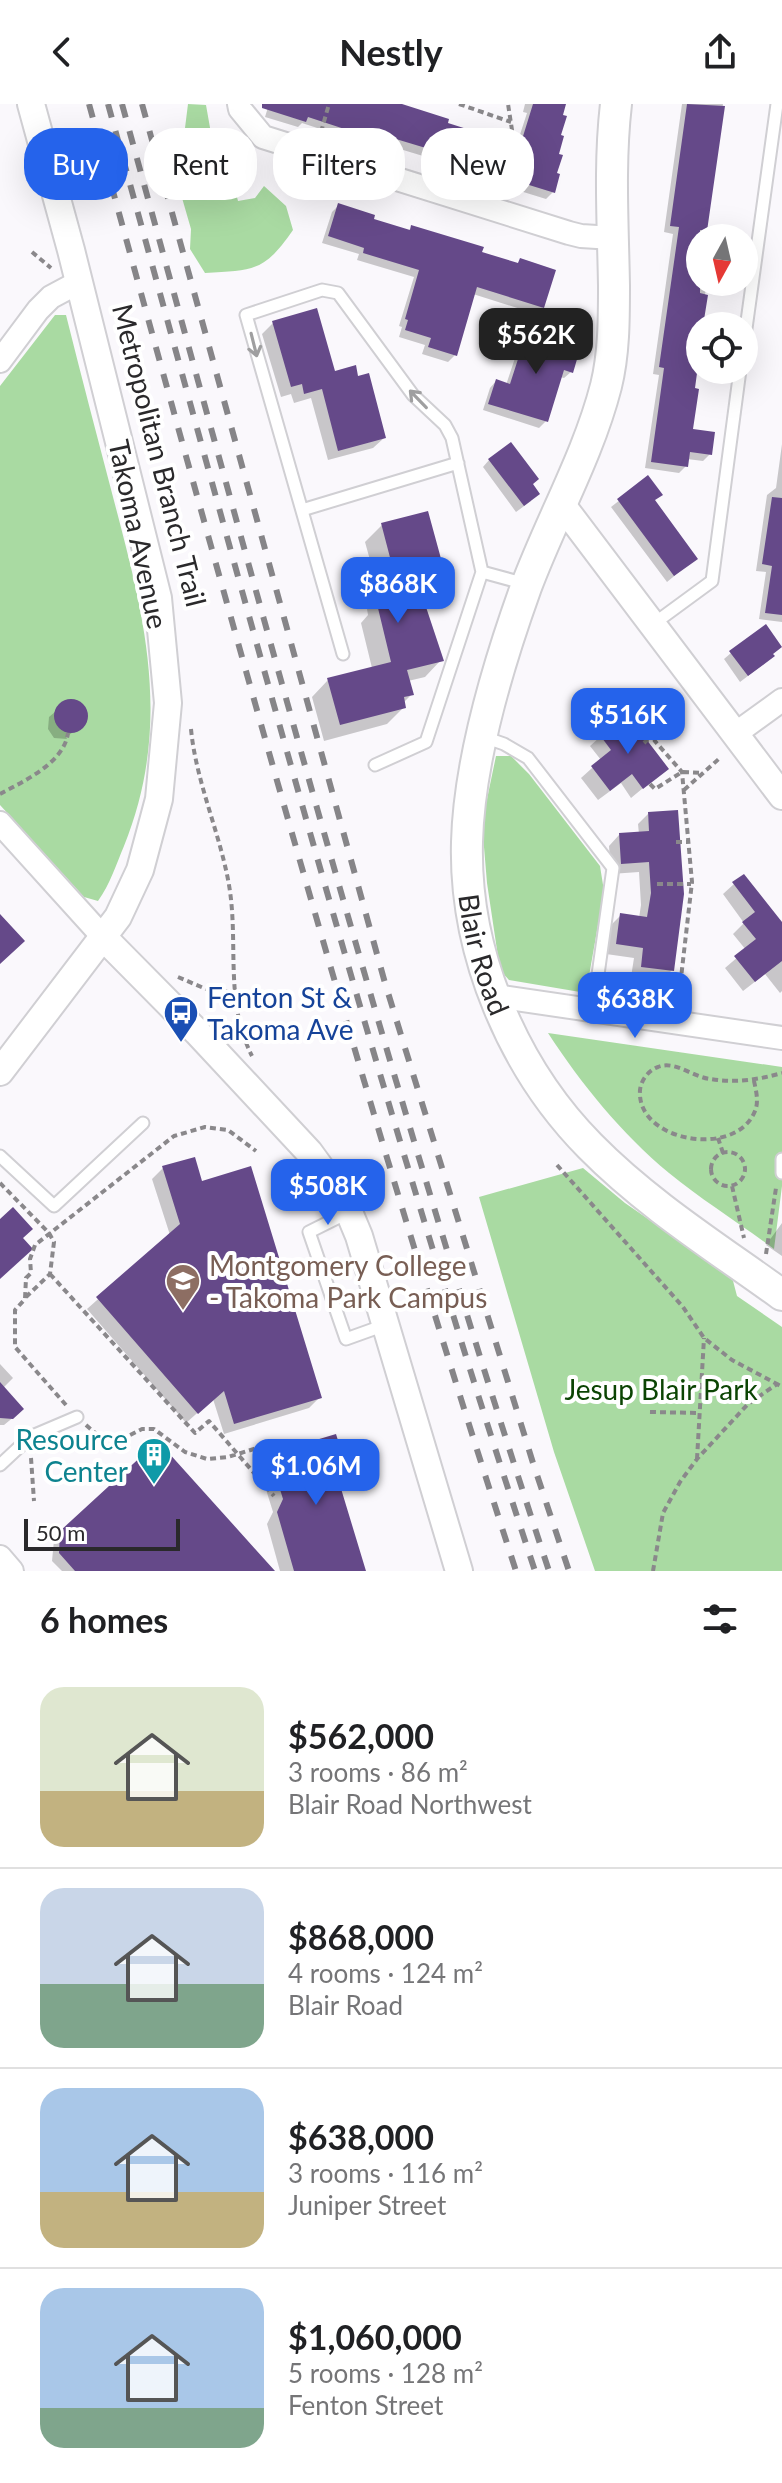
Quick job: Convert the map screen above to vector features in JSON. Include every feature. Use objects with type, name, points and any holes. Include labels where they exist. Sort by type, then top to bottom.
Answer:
[{"type":"main road","name":"Blair Road","points":[[616,104],[612,161],[614,308],[610,364],[600,405],[562,505],[527,584],[506,647],[472,788],[467,856],[469,897],[481,957],[495,996],[523,1060],[547,1096],[590,1146],[645,1196],[782,1295]]},
{"type":"street","name":"Takoma Avenue","points":[[0,1072],[118,917],[140,870],[159,799],[168,703],[158,598],[67,277],[31,104]]},
{"type":"street","points":[[239,104],[263,137],[569,233],[613,238]]},
{"type":"street","points":[[0,361],[67,277]]},
{"type":"street","points":[[562,505],[782,796]]},
{"type":"street","points":[[735,734],[782,700]]},
{"type":"street","points":[[0,823],[103,937],[309,1152],[344,1200],[359,1236],[459,1571]]},
{"type":"street","points":[[495,996],[782,1038]]},
{"type":"street","points":[[0,1557],[12,1571]]},
{"type":"lane","points":[[748,312],[777,104]]},
{"type":"lane","points":[[343,654],[246,315],[322,290],[338,293],[413,395],[445,425],[452,438],[482,572],[426,742],[375,765]]},
{"type":"lane","points":[[652,625],[712,581],[738,384]]},
{"type":"lane","points":[[302,510],[458,463]]},
{"type":"lane","points":[[482,572],[527,584]]},
{"type":"lane","points":[[483,736],[528,758],[613,868],[593,1010]]},
{"type":"lane","points":[[0,1156],[54,1206],[143,1123]]},
{"type":"lane","points":[[349,1212],[309,1232],[346,1339],[386,1324]]},
{"type":"lane","points":[[0,1465],[30,1437],[77,1417]]},
{"type":"path","points":[[322,128],[329,104]]},
{"type":"path","points":[[459,104],[511,122]]},
{"type":"path","points":[[508,104],[512,128]]},
{"type":"path","points":[[32,252],[67,277]]},
{"type":"path","points":[[190,726],[230,890],[234,992],[242,1036],[258,1065]]},
{"type":"path","points":[[0,794],[42,769],[63,750],[68,733]]},
{"type":"path","points":[[644,743],[654,740],[682,772],[684,790],[691,884],[675,1023]]},
{"type":"path","points":[[684,790],[721,757]]},
{"type":"path","points":[[650,784],[655,789],[682,772],[702,773]]},
{"type":"path","points":[[676,842],[688,842]]},
{"type":"path","points":[[657,884],[691,884]]},
{"type":"path","points":[[173,975],[206,989],[234,992]]},
{"type":"path","points":[[754,1081],[756,1110],[745,1126],[711,1140],[675,1136],[647,1117],[641,1102],[640,1086],[645,1076],[657,1067],[670,1064],[690,1074],[712,1079],[754,1081],[782,1073]]},
{"type":"path","points":[[25,1299],[26,1278],[31,1273],[30,1259],[35,1245],[174,1136],[205,1127],[228,1130],[256,1151]]},
{"type":"path","points":[[718,1138],[723,1153]]},
{"type":"path","points":[[723,1153],[738,1155],[744,1164],[745,1174],[732,1186],[717,1182],[711,1174],[713,1160],[723,1153]]},
{"type":"path","points":[[557,1165],[683,1307],[704,1338],[732,1360],[780,1385]]},
{"type":"path","points":[[766,1259],[771,1213],[782,1167]]},
{"type":"path","points":[[0,1183],[54,1242],[50,1274],[15,1310],[15,1347],[77,1417],[101,1438],[122,1439],[150,1428],[185,1452],[207,1459],[219,1459],[267,1445]]},
{"type":"path","points":[[732,1186],[746,1244]]},
{"type":"path","points":[[50,1274],[195,1433],[209,1421],[274,1496]]},
{"type":"path","points":[[697,1459],[704,1338]]},
{"type":"path","points":[[653,1571],[663,1513],[680,1482],[748,1404],[780,1385]]},
{"type":"path","points":[[650,1412],[699,1413]]},
{"type":"path","points":[[30,1437],[34,1501]]},
{"type":"green space","points":[[188,104],[206,105],[210,128],[185,128]]},
{"type":"green space","points":[[264,186],[273,194],[273,200],[279,200],[286,206],[293,230],[274,254],[256,266],[205,273],[190,249],[191,229],[183,200],[257,200]]},
{"type":"green space","points":[[55,315],[66,315],[125,542],[149,671],[147,757],[139,801],[124,846],[98,901],[84,897],[0,805],[0,386]]},
{"type":"green space","points":[[496,756],[511,756],[529,774],[600,866],[604,891],[586,993],[509,980],[500,970],[482,823]]},
{"type":"green space","points":[[548,1033],[782,1067],[782,1186],[774,1249],[694,1193],[651,1158],[603,1108]]},
{"type":"green space","name":"Jesup Blair Park","points":[[583,1168],[625,1203],[732,1277],[737,1296],[782,1327],[782,1571],[595,1571],[554,1452],[479,1197]]},
{"type":"building","points":[[262,104],[402,104],[449,119],[448,123],[464,128],[421,128],[421,147],[405,142],[405,128],[341,128],[308,117],[306,122],[262,108]]},
{"type":"building","points":[[533,104],[566,104],[563,115],[567,116],[559,154],[563,155],[555,193],[534,187],[534,128],[526,128]]},
{"type":"building","points":[[687,104],[725,106],[708,224],[686,224],[686,296],[708,296],[705,312],[686,312],[686,384],[696,384],[695,388],[699,389],[693,429],[715,432],[712,455],[690,452],[688,467],[651,462],[664,368],[659,367],[679,227],[670,226]]},
{"type":"building","points":[[338,203],[375,215],[374,219],[410,230],[411,225],[484,247],[482,252],[518,263],[520,258],[556,270],[544,308],[477,287],[457,356],[428,347],[431,338],[405,330],[408,320],[405,319],[419,270],[363,253],[364,248],[328,236]]},
{"type":"building","points":[[317,308],[335,371],[356,365],[358,376],[369,373],[386,438],[338,451],[322,389],[304,394],[302,384],[291,387],[272,321]]},
{"type":"building","points":[[528,328],[572,343],[571,347],[580,349],[573,373],[564,370],[548,422],[488,404],[496,379],[510,384]]},
{"type":"building","points":[[511,442],[539,479],[533,484],[540,494],[524,506],[488,459]]},
{"type":"building","points":[[648,475],[663,495],[655,500],[698,559],[674,576],[617,499]]},
{"type":"building","points":[[772,497],[782,498],[782,615],[765,613],[772,566],[762,564]]},
{"type":"building","points":[[428,511],[446,577],[438,579],[441,590],[422,595],[444,661],[407,670],[414,695],[404,697],[406,708],[340,725],[327,678],[391,662],[377,604],[386,605],[382,590],[398,588],[381,523]]},
{"type":"building","points":[[766,624],[782,647],[748,676],[729,651]]},
{"type":"building","points":[[71,699],[83,704],[88,716],[83,728],[71,733],[59,728],[54,716],[59,704]]},
{"type":"building","points":[[627,714],[669,769],[643,789],[632,774],[610,791],[591,766],[611,750],[599,734]]},
{"type":"building","points":[[678,810],[684,894],[674,971],[641,967],[643,948],[616,944],[620,913],[647,917],[651,893],[649,862],[621,864],[619,833],[649,831],[648,812]]},
{"type":"building","points":[[744,874],[782,922],[782,961],[755,982],[734,956],[756,939],[742,922],[755,912],[732,882]]},
{"type":"building","points":[[0,914],[25,941],[0,964]]},
{"type":"building","points":[[195,1157],[202,1181],[251,1166],[322,1398],[234,1424],[224,1391],[198,1414],[96,1297],[180,1224],[162,1166]]},
{"type":"building","points":[[13,1207],[33,1229],[23,1238],[33,1249],[0,1279],[0,1219]]},
{"type":"building","points":[[0,1382],[24,1409],[13,1419],[0,1418]]},
{"type":"building","points":[[336,1434],[350,1479],[339,1482],[366,1571],[294,1571],[277,1512],[283,1499],[269,1454]]},
{"type":"building","name":"Resource Center","points":[[158,1441],[275,1571],[75,1571],[59,1553],[60,1531]]},
{"type":"railway","points":[[89,104],[347,1023],[516,1571]]},
{"type":"railway","points":[[108,104],[365,1024],[535,1571]]},
{"type":"railway","points":[[122,104],[379,1024],[549,1571]]},
{"type":"railway","points":[[142,104],[385,983],[569,1571]]},
{"type":"place","name":"Fenton St & Takoma Ave","points":[[181,1044]]},
{"type":"place","name":"Montgomery College - Takoma Park Campus","points":[[183,1312]]},
{"type":"place","name":"Resource Center","points":[[154,1486]]}]
